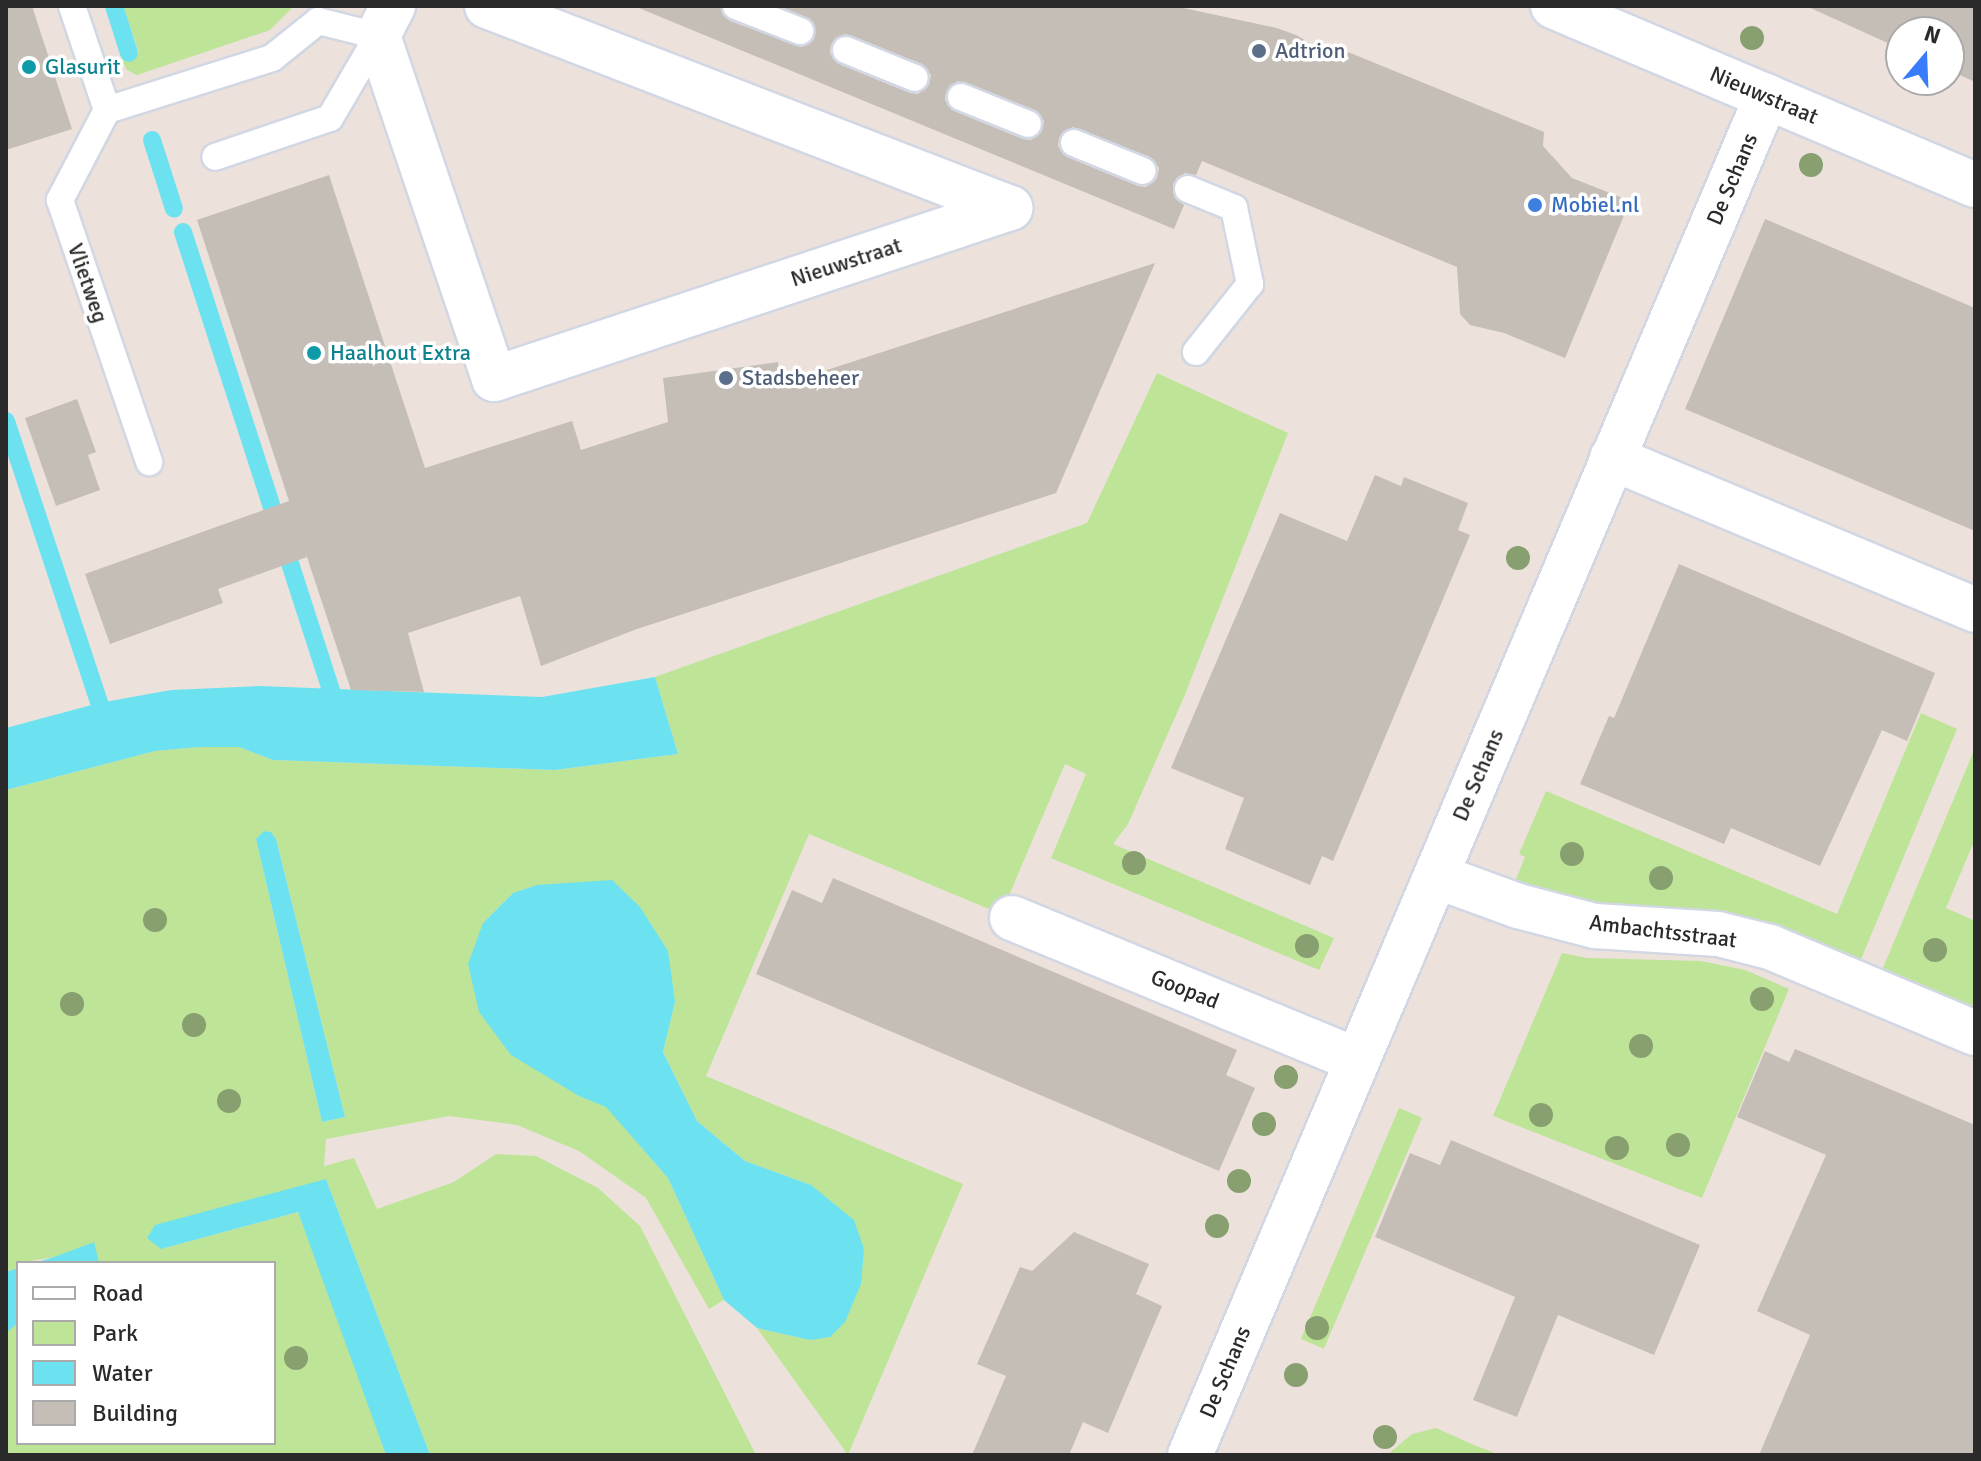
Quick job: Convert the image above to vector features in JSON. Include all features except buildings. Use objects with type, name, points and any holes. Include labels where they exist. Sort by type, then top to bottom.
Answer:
[{"type":"street","name":"Nieuwstraat","points":[[386,21],[494,379],[1010,208],[487,6]]},
{"type":"street","name":"Nieuwstraat","points":[[1553,6],[1975,185]]},
{"type":"street","name":"De Schans","points":[[1190,1455],[1767,96]]},
{"type":"street","points":[[1612,458],[1975,610]]},
{"type":"street","name":"Ambachtsstraat","points":[[1436,876],[1518,906],[1595,926],[1718,934],[1770,947],[1975,1033]]},
{"type":"street","name":"Goopad","points":[[1012,918],[1357,1060]]},
{"type":"lane","points":[[72,6],[107,110],[272,58],[318,21],[386,21],[330,118],[215,157]]},
{"type":"lane","points":[[736,6],[800,31]]},
{"type":"lane","points":[[846,50],[915,78]]},
{"type":"lane","points":[[961,97],[1028,124]]},
{"type":"lane","name":"Vlietweg","points":[[107,110],[60,200],[149,462]]},
{"type":"lane","points":[[1074,143],[1143,171]]},
{"type":"lane","points":[[1188,189],[1234,208],[1250,284],[1196,352]]},
{"type":"green space","points":[[123,6],[294,6],[270,30],[137,75],[127,70],[122,61],[139,53]]},
{"type":"green space","points":[[1157,373],[1288,433],[1184,697],[1128,824],[1113,844],[1334,938],[1319,970],[1051,858],[1086,774],[1065,764],[1001,914],[809,834],[706,1076],[963,1184],[848,1455],[757,1328],[810,1340],[811,1185],[745,1161],[697,1121],[663,1052],[675,1002],[537,885],[513,893],[483,923],[579,1096],[606,1106],[668,1178],[724,1300],[709,1309],[646,1198],[579,1151],[517,1125],[449,1116],[326,1139],[324,1166],[354,1158],[377,1209],[454,1182],[496,1154],[536,1156],[598,1188],[640,1226],[756,1455],[430,1455],[326,1179],[161,1249],[298,1212],[352,1351],[386,1455],[6,1455],[6,1333],[16,1325],[16,1445],[276,1445],[276,1261],[84,1261],[54,1257],[16,1261],[16,1269],[6,1272],[6,790],[155,751],[199,747],[239,747],[273,760],[555,770],[678,754],[655,677],[1087,523]],"holes":[[[265,831],[271,832],[276,839],[345,1117],[322,1122],[256,839]]]},
{"type":"green space","points":[[1921,713],[1957,729],[1859,964],[1579,907],[1514,884],[1525,857],[1519,854],[1546,791],[1837,914]]},
{"type":"green space","points":[[1975,748],[1975,839],[1946,908],[1975,921],[1975,1015],[1880,975]]},
{"type":"green space","points":[[1562,953],[1587,958],[1701,961],[1745,970],[1789,989],[1702,1198],[1493,1116]]},
{"type":"green space","points":[[1399,1108],[1422,1118],[1324,1349],[1301,1339]]},
{"type":"green space","points":[[1436,1428],[1500,1455],[1387,1455],[1412,1434]]},
{"type":"water","points":[[655,677],[678,754],[555,770],[273,760],[239,747],[199,747],[155,751],[6,790],[6,728],[99,703],[171,690],[260,686],[542,697]]},
{"type":"water","points":[[264,831],[271,832],[276,839],[345,1117],[322,1122],[256,839]]},
{"type":"water","points":[[612,880],[640,907],[668,951],[675,1002],[663,1052],[697,1121],[745,1161],[811,1185],[854,1220],[864,1249],[861,1284],[845,1322],[830,1337],[810,1340],[757,1328],[724,1300],[668,1178],[606,1107],[579,1096],[511,1055],[479,1012],[468,964],[483,923],[513,893],[537,885]]},
{"type":"water","points":[[326,1179],[430,1455],[386,1455],[298,1212],[161,1249],[147,1238],[155,1225]]},
{"type":"water","points":[[94,1242],[99,1261],[41,1261]]},
{"type":"water","points":[[16,1269],[16,1325],[6,1333],[6,1272]]},
{"type":"waterway","points":[[114,6],[129,53]]},
{"type":"waterway","points":[[152,140],[174,209]]},
{"type":"waterway","points":[[183,232],[331,690]]},
{"type":"waterway","points":[[6,421],[99,703]]},
{"type":"place","name":"Adtrion","points":[[1259,51]]},
{"type":"place","name":"Glasurit","points":[[29,67]]},
{"type":"place","name":"Mobiel.nl","points":[[1535,205]]},
{"type":"place","name":"Haalhout Extra","points":[[314,353]]},
{"type":"place","name":"Stadsbeheer","points":[[726,378]]}]
